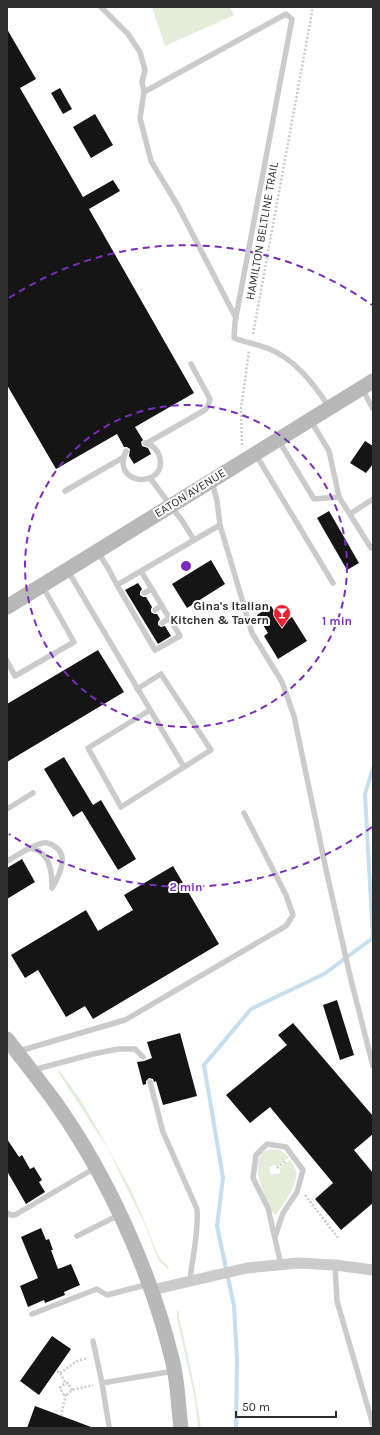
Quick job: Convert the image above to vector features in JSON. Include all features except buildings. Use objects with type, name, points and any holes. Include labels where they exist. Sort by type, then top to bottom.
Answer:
[{"type":"main road","name":"EATON AVENUE","points":[[7,606],[367,384]]},
{"type":"main road","points":[[7,1039],[55,1103],[96,1168],[120,1214],[150,1287],[173,1360],[181,1428]]},
{"type":"street","points":[[150,1287],[190,1281],[247,1268],[281,1265],[335,1265],[373,1270]]},
{"type":"lane","points":[[101,7],[128,34],[140,52],[145,70],[142,82],[144,92],[140,118],[151,161],[178,206],[236,318]]},
{"type":"lane","points":[[144,92],[286,14],[292,19],[236,318],[234,338],[268,348],[291,363],[313,383],[330,407]]},
{"type":"lane","points":[[126,451],[123,463],[128,474],[138,480],[150,478],[156,474],[161,463],[157,451],[153,446],[146,443],[205,410],[208,406],[210,399],[191,364]]},
{"type":"lane","points":[[367,384],[373,409]]},
{"type":"lane","points":[[310,419],[329,451],[339,497],[371,548]]},
{"type":"lane","points":[[277,439],[314,499],[339,497]]},
{"type":"lane","points":[[249,456],[333,583]]},
{"type":"lane","points":[[65,492],[124,457]]},
{"type":"lane","points":[[150,478],[194,540]]},
{"type":"lane","points":[[211,480],[217,501],[220,525],[252,633],[282,682],[294,716],[327,874],[351,980],[373,1066]]},
{"type":"lane","points":[[350,514],[373,499]]},
{"type":"lane","points":[[117,585],[220,525]]},
{"type":"lane","points":[[97,551],[117,585],[140,619],[155,650],[180,636],[141,570]]},
{"type":"lane","points":[[67,569],[184,767]]},
{"type":"lane","points":[[7,661],[15,676],[74,642],[42,585]]},
{"type":"lane","points":[[144,594],[152,589]]},
{"type":"lane","points":[[155,610],[162,605]]},
{"type":"lane","points":[[162,623],[169,618]]},
{"type":"lane","points":[[137,689],[161,674],[211,750],[121,807],[88,748],[150,710]]},
{"type":"lane","points":[[7,809],[33,793]]},
{"type":"lane","points":[[16,1052],[125,1020],[286,926],[293,915],[286,895],[244,813]]},
{"type":"lane","points":[[7,861],[30,848],[44,842],[53,845],[59,849],[62,861],[60,873],[52,888],[51,872],[48,861],[40,852],[30,848]]},
{"type":"lane","points":[[31,1071],[118,1049],[135,1049],[143,1057]]},
{"type":"lane","points":[[150,1082],[162,1132],[197,1209],[198,1222],[190,1281]]},
{"type":"lane","points":[[274,1237],[283,1213],[297,1192],[304,1170],[286,1147],[268,1144],[256,1155],[253,1178],[268,1208],[274,1237],[281,1265]]},
{"type":"lane","points":[[7,1212],[11,1215],[15,1215],[96,1168]]},
{"type":"lane","points":[[77,1236],[120,1214]]},
{"type":"lane","points":[[335,1265],[337,1301],[373,1425]]},
{"type":"lane","points":[[32,1314],[97,1289],[107,1295],[150,1287]]},
{"type":"lane","points":[[92,1341],[102,1383],[109,1426]]},
{"type":"lane","points":[[102,1383],[174,1371]]},
{"type":"path","name":"HAMILTON BELTLINE TRAIL","points":[[249,456],[241,436],[242,408],[251,343],[312,7]]},
{"type":"path","points":[[307,1198],[339,1239]]},
{"type":"path","points":[[72,1390],[68,1383],[66,1384],[59,1372],[77,1361],[96,1356]]},
{"type":"path","points":[[61,1416],[66,1394],[72,1390],[102,1383]]},
{"type":"path","points":[[66,1384],[60,1388],[63,1394],[66,1394]]},
{"type":"green space","points":[[152,7],[230,7],[234,15],[165,46]]},
{"type":"green space","points":[[59,1070],[80,1099],[98,1130],[132,1192],[159,1257],[169,1268],[168,1269],[159,1261],[144,1223],[108,1149],[58,1072]]},
{"type":"green space","points":[[270,1149],[280,1150],[289,1157],[278,1166],[274,1165],[270,1167],[270,1173],[272,1175],[280,1173],[280,1168],[290,1159],[296,1171],[293,1187],[276,1215],[271,1211],[258,1175],[261,1153]]},
{"type":"green space","points":[[177,1311],[179,1311],[179,1318],[192,1373],[201,1428],[198,1428],[195,1399],[177,1318]]},
{"type":"waterway","points":[[373,768],[365,794],[373,939]]},
{"type":"waterway","points":[[236,1428],[237,1359],[234,1306],[217,1226],[223,1178],[204,1065],[251,1009],[324,974],[373,938]]},
{"type":"place","name":"Gina's Italian Kitchen & Tavern","points":[[282,628]]}]
